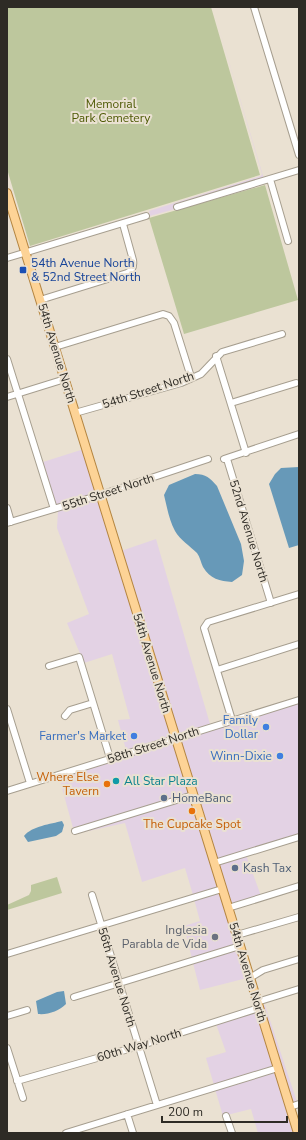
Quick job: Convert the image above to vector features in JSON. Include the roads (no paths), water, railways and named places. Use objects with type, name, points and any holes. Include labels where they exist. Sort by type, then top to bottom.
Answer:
[{"type":"main road","name":"54th Avenue North","points":[[7,193],[298,1133]]},
{"type":"street","points":[[254,7],[299,155]]},
{"type":"street","points":[[176,207],[299,170]]},
{"type":"street","points":[[270,179],[288,241]]},
{"type":"street","points":[[7,258],[146,216]]},
{"type":"street","points":[[40,300],[131,271],[134,265],[123,224]]},
{"type":"street","points":[[55,347],[163,314],[169,316],[174,323],[191,377]]},
{"type":"street","name":"54th Street North","points":[[75,413],[181,383],[191,377],[201,374],[213,362],[216,356],[222,352],[282,334]]},
{"type":"street","points":[[216,356],[246,453],[299,434]]},
{"type":"street","points":[[7,359],[54,509]]},
{"type":"street","points":[[7,397],[65,379]]},
{"type":"street","points":[[231,403],[296,383]]},
{"type":"street","name":"52nd Avenue North","points":[[246,453],[225,459],[271,603]]},
{"type":"street","name":"55th Street North","points":[[9,523],[100,495],[208,459]]},
{"type":"street","points":[[7,508],[9,523]]},
{"type":"street","points":[[232,720],[204,628],[208,622],[299,594]]},
{"type":"street","points":[[217,670],[299,644]]},
{"type":"street","points":[[48,666],[79,657],[110,758]]},
{"type":"street","name":"58th Street North","points":[[7,791],[176,737],[299,700]]},
{"type":"street","points":[[65,716],[70,710],[93,703]]},
{"type":"street","points":[[7,709],[30,783]]},
{"type":"street","points":[[75,831],[194,796]]},
{"type":"street","points":[[214,863],[299,837]]},
{"type":"street","points":[[228,908],[299,886]]},
{"type":"street","points":[[7,954],[222,889]]},
{"type":"street","name":"56th Avenue North","points":[[92,895],[157,1105]]},
{"type":"street","points":[[237,935],[299,917]]},
{"type":"street","points":[[74,997],[240,946]]},
{"type":"street","points":[[250,978],[263,970],[299,959]]},
{"type":"street","name":"60th Way North","points":[[17,1081],[139,1046],[258,1005],[299,989]]},
{"type":"street","points":[[7,1016],[27,1010]]},
{"type":"street","points":[[7,1049],[23,1098]]},
{"type":"street","points":[[66,1133],[278,1068]]},
{"type":"street","points":[[290,1107],[299,1104]]},
{"type":"street","points":[[127,1114],[133,1133]]},
{"type":"street","points":[[226,1116],[232,1133]]},
{"type":"water","points":[[299,467],[299,545],[289,548],[269,484],[281,468]]},
{"type":"water","points":[[195,474],[208,477],[217,486],[241,544],[244,561],[242,575],[232,582],[219,580],[212,577],[203,567],[197,553],[180,537],[175,531],[171,522],[164,495],[169,485]]},
{"type":"water","points":[[62,821],[64,825],[62,832],[56,836],[28,842],[24,836],[32,830],[47,824]]},
{"type":"water","points":[[64,991],[66,1004],[57,1011],[38,1014],[36,1001],[57,992]]},
{"type":"place","name":"54th Avenue North & 52nd Street North","points":[[23,270]]},
{"type":"place","name":"Family Dollar","points":[[266,727]]},
{"type":"place","name":"Farmer's Market","points":[[134,736]]},
{"type":"place","name":"Winn-Dixie","points":[[280,756]]},
{"type":"place","name":"All Star Plaza","points":[[116,781]]},
{"type":"place","name":"Where Else Tavern","points":[[107,784]]},
{"type":"place","name":"HomeBanc","points":[[164,798]]},
{"type":"place","name":"The Cupcake Spot","points":[[192,811]]},
{"type":"place","name":"Kash Tax","points":[[235,868]]},
{"type":"place","name":"Inglesia Parabla de Vida","points":[[215,937]]},
{"type":"park label","name":"Memorial Park Cemetery","points":[[111,111]]}]
